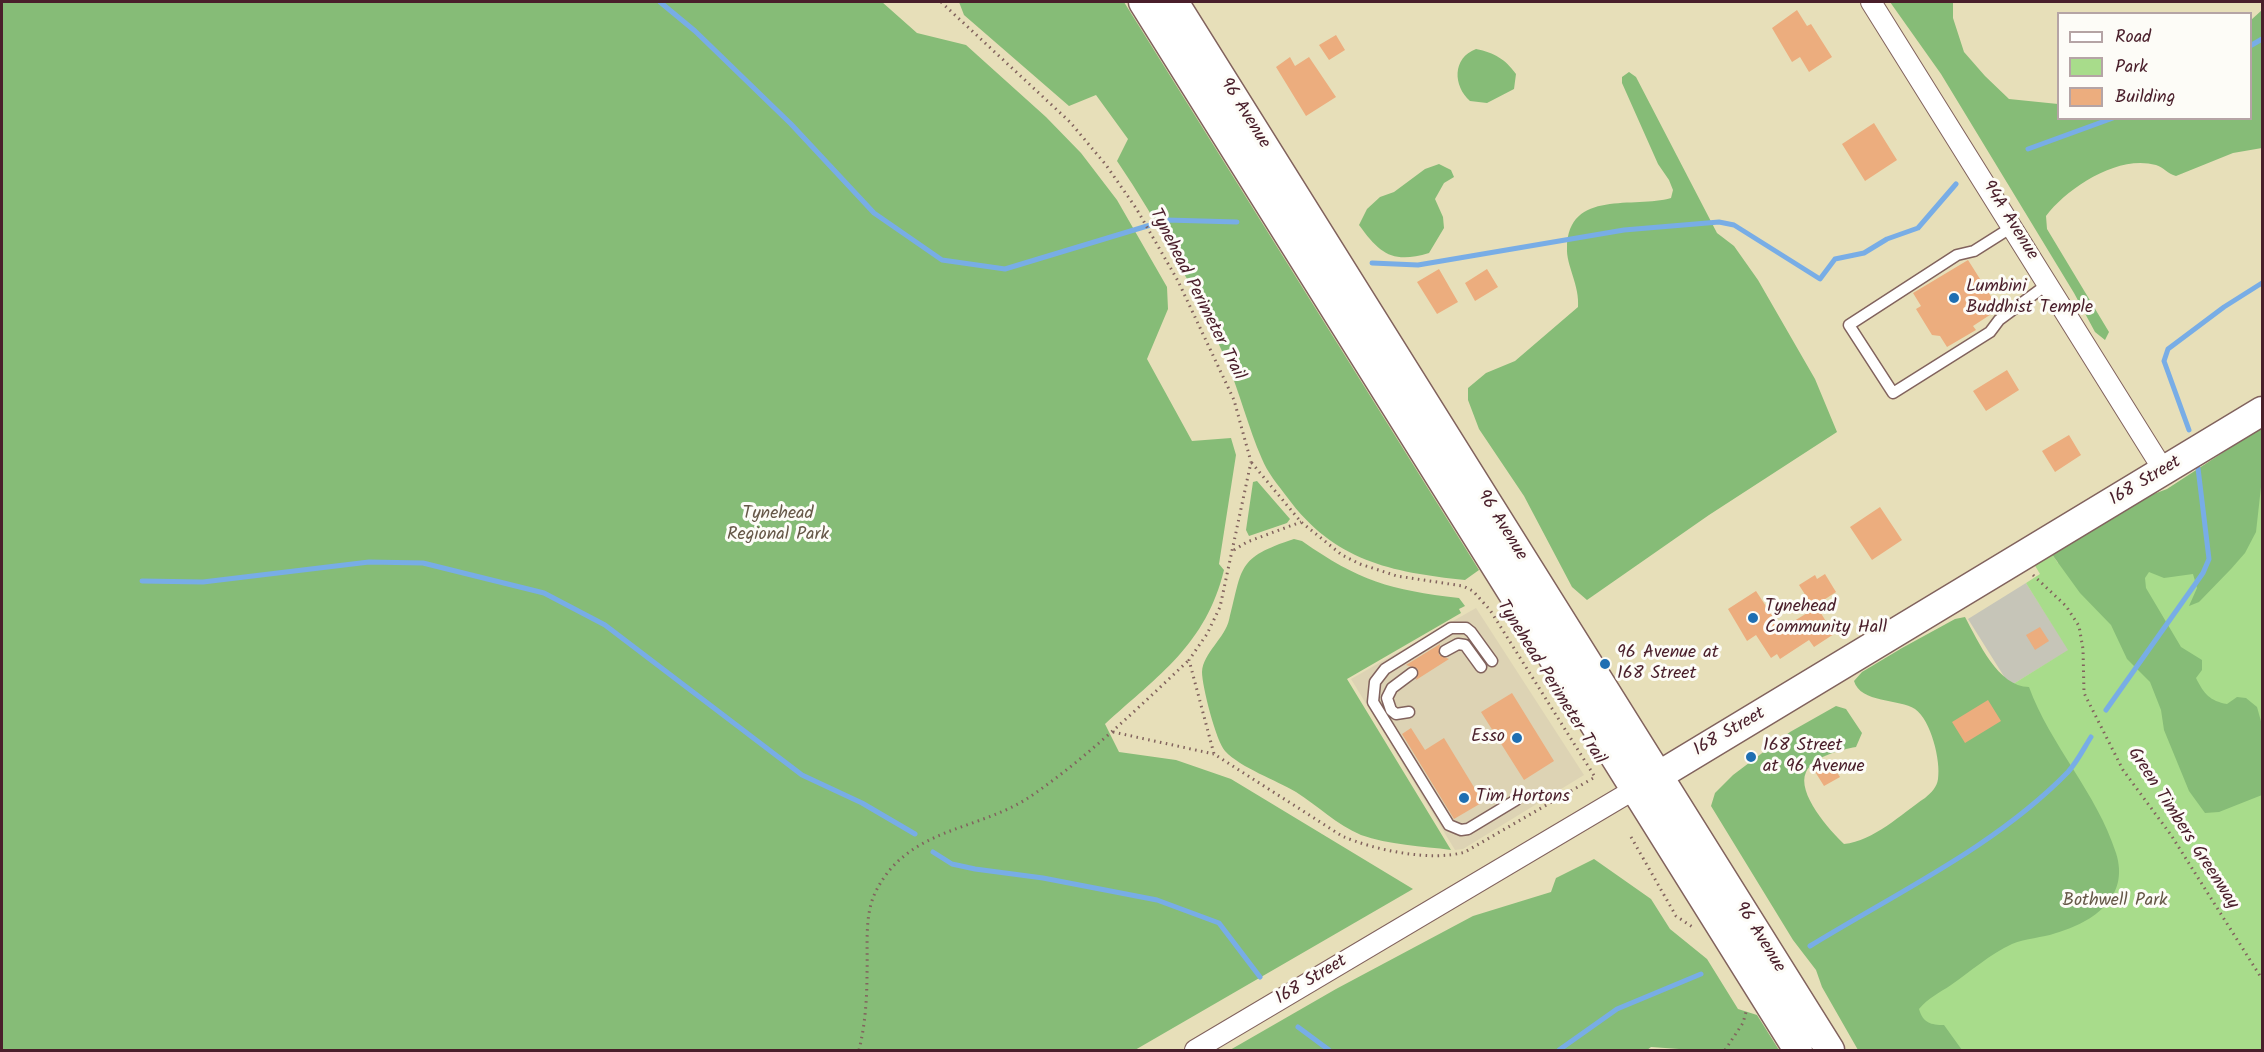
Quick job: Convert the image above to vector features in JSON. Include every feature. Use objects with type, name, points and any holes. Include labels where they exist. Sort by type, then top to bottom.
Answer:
[{"type":"main road","name":"96 Avenue","points":[[1143,2],[1647,782],[1830,1050]]},
{"type":"main road","name":"96 Avenue","points":[[1174,2],[1647,782],[1798,1050]]},
{"type":"main road","name":"168 Street","points":[[1647,782],[2262,411]]},
{"type":"street","name":"94A Avenue","points":[[1871,2],[2049,284],[2163,471]]},
{"type":"street","name":"168 Street","points":[[1195,1050],[1647,782]]},
{"type":"lane","points":[[2012,227],[1974,251],[1957,255],[1849,325],[1893,393],[1990,332],[1999,320],[2049,284]]},
{"type":"lane","points":[[1492,661],[1471,632],[1466,628],[1451,628],[1385,669],[1376,682],[1373,702],[1449,825],[1461,830],[1468,829],[1516,800]]},
{"type":"lane","points":[[1445,651],[1458,644],[1465,645],[1481,668]]},
{"type":"lane","points":[[1409,712],[1396,714],[1391,710],[1387,698],[1392,688],[1412,673]]},
{"type":"path","name":"Tynehead Perimeter Trail","points":[[941,2],[1070,122],[1106,165],[1136,208],[1202,329],[1234,400],[1251,462],[1301,522],[1342,555],[1360,564],[1397,576],[1451,583],[1473,591],[1490,610],[1594,777],[1465,852],[1447,857],[1362,844],[1342,836],[1214,754],[1113,732]]},
{"type":"path","name":"Tynehead Perimeter Trail","points":[[859,1050],[866,989],[868,913],[884,877],[901,859],[922,843],[950,829],[1010,807],[1032,795],[1113,732],[1189,660],[1207,634],[1220,607],[1251,462]]},
{"type":"path","points":[[1234,550],[1258,537],[1301,522]]},
{"type":"path","name":"Green Timbers Greenway","points":[[2028,567],[2033,576],[2069,610],[2079,626],[2083,649],[2084,693],[2123,770],[2171,835],[2262,979]]},
{"type":"path","points":[[1189,660],[1214,754]]},
{"type":"path","points":[[1631,837],[1676,916],[1700,934]]},
{"type":"path","points":[[1725,1050],[1743,1023],[1745,1004]]},
{"type":"shaded area","points":[[2026,583],[2069,650],[2010,686],[1968,619]]},
{"type":"shaded area","points":[[1476,608],[1584,775],[1463,849],[1455,850],[1351,679]]},
{"type":"green space","name":"Tynehead Regional Park","points":[[2,2],[882,2],[917,33],[966,45],[1046,117],[1081,153],[1117,200],[1167,287],[1168,309],[1147,359],[1192,441],[1231,438],[1236,455],[1219,564],[1224,570],[1216,596],[1193,638],[1178,656],[1105,724],[1119,752],[1176,760],[1231,779],[1413,889],[1135,1050],[2,1050]]},
{"type":"green space","points":[[959,2],[1124,2],[1479,570],[1465,580],[1412,573],[1388,567],[1366,560],[1344,549],[1324,536],[1305,519],[1264,464],[1231,372],[1202,309],[1162,233],[1117,161],[1128,139],[1096,95],[1069,106],[964,15]]},
{"type":"green space","points":[[1890,2],[1953,2],[1953,18],[1964,52],[1985,76],[2009,99],[2057,104],[2057,120],[2252,120],[2252,19],[2262,10],[2262,148],[2233,153],[2176,176],[2156,165],[2141,163],[2126,164],[2110,169],[2080,185],[2055,205],[2046,216],[2047,229],[2109,332],[2105,340],[2095,332],[2074,293],[1941,74]]},
{"type":"green space","points":[[1476,49],[1489,52],[1508,64],[1516,74],[1514,89],[1487,103],[1470,101],[1464,95],[1458,80],[1459,65],[1468,53]]},
{"type":"green space","points":[[1629,72],[1636,77],[1717,233],[1734,246],[1758,280],[1815,379],[1837,432],[1709,515],[1587,600],[1572,587],[1524,496],[1479,429],[1468,400],[1468,388],[1486,373],[1515,361],[1578,307],[1577,291],[1567,248],[1570,229],[1579,216],[1591,209],[1606,205],[1671,198],[1673,190],[1669,180],[1658,164],[1622,83],[1622,77]]},
{"type":"green space","points":[[1439,164],[1451,170],[1454,177],[1444,183],[1435,199],[1443,217],[1444,228],[1429,253],[1397,257],[1381,250],[1359,225],[1367,209],[1380,197],[1394,192],[1425,169]]},
{"type":"green space","points":[[2262,427],[2262,478],[2256,532],[2245,553],[2199,602],[2189,606],[2197,588],[2193,574],[2164,578],[2149,572],[2145,578],[2146,588],[2181,647],[2202,660],[2202,670],[2196,678],[2205,692],[2212,699],[2227,704],[2237,697],[2246,698],[2257,707],[2262,725],[2262,795],[2219,812],[2205,813],[2189,791],[2164,730],[2161,710],[2150,682],[2127,659],[2111,625],[2080,593],[2051,553],[2143,498],[2167,489]]},
{"type":"green space","name":"Bothwell Park","points":[[2262,439],[2262,1050],[1868,1050],[2010,686],[2068,650],[2026,583],[2040,574],[2034,564],[2051,553],[2058,563]]},
{"type":"green space","points":[[1257,481],[1290,519],[1287,523],[1249,536],[1246,530],[1253,482]]},
{"type":"green space","points":[[1294,539],[1302,541],[1341,566],[1376,582],[1413,591],[1459,598],[1465,606],[1459,609],[1461,613],[1347,679],[1451,850],[1394,843],[1352,831],[1296,792],[1240,763],[1221,745],[1207,701],[1203,665],[1227,627],[1240,576],[1245,567],[1261,552]]},
{"type":"green space","points":[[1965,617],[1983,650],[1999,671],[2018,685],[2029,687],[2049,729],[2086,789],[2108,831],[2116,853],[2119,869],[2118,883],[2106,905],[2083,922],[2051,935],[2023,940],[2004,948],[1922,1005],[1919,1009],[1925,1020],[1931,1024],[1944,1025],[1962,1050],[1858,1050],[1822,987],[1816,970],[1793,940],[1711,806],[1715,793],[1733,775],[1790,732],[1836,706],[1846,709],[1862,733],[1856,747],[1835,752],[1810,766],[1804,781],[1810,801],[1838,838],[1844,844],[1866,838],[1887,826],[1925,798],[1936,785],[1939,771],[1934,741],[1926,722],[1915,709],[1872,697],[1858,688],[1854,681],[1862,672],[1902,648],[1955,619]]},
{"type":"green space","points":[[1594,859],[1651,899],[1670,929],[1707,959],[1738,1009],[1757,1015],[1779,1050],[1693,1050],[1651,1047],[1647,1050],[1230,1050],[1336,989],[1473,916],[1551,892],[1556,878]]},
{"type":"building","points":[[1797,10],[1807,26],[1811,24],[1832,57],[1809,72],[1800,57],[1792,62],[1772,28]]},
{"type":"building","points":[[1336,35],[1345,50],[1329,60],[1319,45]]},
{"type":"building","points":[[1290,57],[1295,66],[1309,57],[1336,97],[1306,116],[1276,67]]},
{"type":"building","points":[[1874,123],[1897,160],[1865,181],[1842,144]]},
{"type":"building","name":"Lumbini Buddhist Temple","points":[[1968,260],[1999,309],[1973,326],[1976,330],[1947,347],[1940,336],[1932,335],[1916,309],[1921,306],[1913,293]]},
{"type":"building","points":[[1439,269],[1458,302],[1437,314],[1417,282]]},
{"type":"building","points":[[1487,269],[1498,287],[1475,301],[1465,283]]},
{"type":"building","points":[[2007,370],[2019,390],[1986,411],[1973,391]]},
{"type":"building","points":[[2069,435],[2081,455],[2055,472],[2042,451]]},
{"type":"building","points":[[1880,507],[1902,540],[1872,560],[1850,527]]},
{"type":"building","points":[[1825,574],[1836,592],[1813,607],[1799,585],[1815,575],[1817,579]]},
{"type":"building","name":"Tynehead Community Hall","points":[[1756,591],[1781,629],[1817,607],[1834,634],[1814,647],[1809,640],[1780,659],[1777,654],[1771,658],[1756,635],[1747,641],[1728,609]]},
{"type":"building","points":[[2040,627],[2049,641],[2035,650],[2026,635]]},
{"type":"building","points":[[1440,644],[1439,655],[1449,659],[1416,680],[1418,669],[1406,665]]},
{"type":"building","points":[[1512,693],[1554,761],[1524,780],[1481,712]]},
{"type":"building","points":[[1988,700],[2001,721],[1965,743],[1952,722]]},
{"type":"building","points":[[1411,728],[1425,750],[1444,738],[1483,802],[1454,819],[1402,734]]},
{"type":"building","points":[[1830,761],[1840,777],[1824,786],[1814,770]]},
{"type":"waterway","points":[[660,2],[695,31],[791,124],[874,213],[942,260],[1005,269],[1167,220],[1237,222]]},
{"type":"waterway","points":[[2252,45],[2262,39]]},
{"type":"waterway","points":[[2028,149],[2108,120]]},
{"type":"waterway","points":[[1372,263],[1418,265],[1624,230],[1719,222],[1734,225],[1820,279],[1835,259],[1864,253],[1887,239],[1918,228],[1956,184]]},
{"type":"waterway","points":[[2189,430],[2164,361],[2168,349],[2224,307],[2262,283]]},
{"type":"waterway","points":[[2106,710],[2203,573],[2209,559],[2198,468]]},
{"type":"waterway","points":[[142,581],[203,582],[369,562],[423,563],[544,593],[605,625],[802,775],[862,803],[915,834]]},
{"type":"waterway","points":[[1810,946],[1945,866],[2010,823],[2068,772],[2091,737]]},
{"type":"waterway","points":[[933,852],[952,864],[975,869],[1043,878],[1157,900],[1219,923],[1260,977]]},
{"type":"waterway","points":[[1559,1050],[1617,1009],[1701,974]]},
{"type":"waterway","points":[[1298,1027],[1329,1050]]},
{"type":"place","name":"Lumbini Buddhist Temple","points":[[1954,298]]},
{"type":"place","name":"Tynehead Community Hall","points":[[1753,618]]},
{"type":"place","name":"96 Avenue at 168 Street","points":[[1605,664]]},
{"type":"place","name":"Esso","points":[[1517,738]]},
{"type":"place","name":"168 Street at 96 Avenue","points":[[1751,757]]},
{"type":"place","name":"Tim Hortons","points":[[1464,798]]}]
